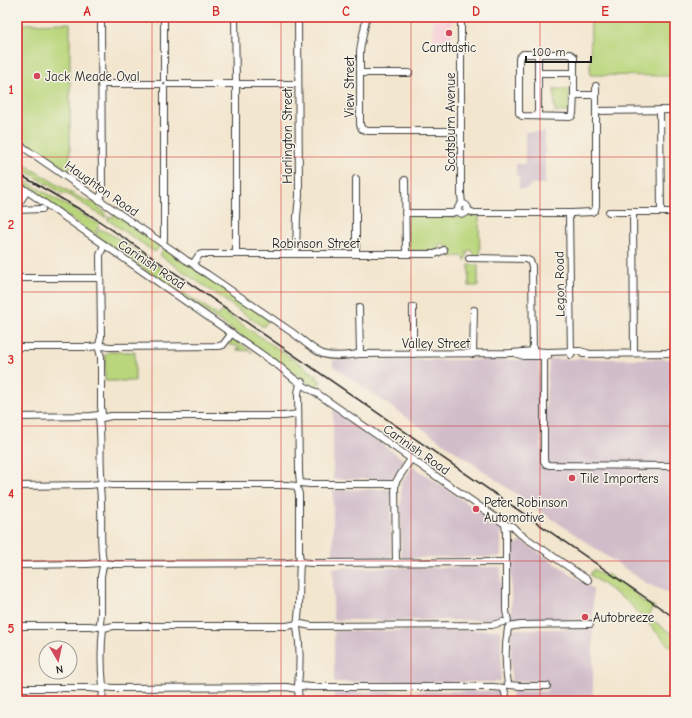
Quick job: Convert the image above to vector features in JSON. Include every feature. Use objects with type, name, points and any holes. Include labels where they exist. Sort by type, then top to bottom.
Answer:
[{"type":"street","points":[[99,199],[102,193],[101,17]]},
{"type":"street","points":[[162,243],[164,240],[164,17]]},
{"type":"street","points":[[236,17],[236,254]]},
{"type":"street","name":"Harlington Street","points":[[296,254],[299,196],[298,17]]},
{"type":"street","name":"View Street","points":[[366,17],[360,46],[360,125],[364,130],[368,132],[461,131]]},
{"type":"street","name":"Scotsburn Avenue","points":[[461,17],[462,204]]},
{"type":"street","points":[[523,54],[538,54],[573,55],[574,114],[572,116],[522,116],[519,113],[519,58],[523,54]]},
{"type":"street","points":[[538,54],[538,116]]},
{"type":"street","points":[[360,73],[409,73]]},
{"type":"street","points":[[538,73],[574,73]]},
{"type":"street","points":[[101,84],[298,84]]},
{"type":"street","points":[[458,211],[458,206],[462,204],[467,205],[468,210],[474,213],[594,212],[596,208],[596,86]]},
{"type":"street","points":[[574,95],[596,95]]},
{"type":"street","points":[[660,110],[661,212]]},
{"type":"street","points":[[596,111],[675,110]]},
{"type":"street","name":"Haughton Road","points":[[17,143],[175,252],[180,253],[194,262],[207,274],[297,336],[327,354]]},
{"type":"street","points":[[356,179],[356,254]]},
{"type":"street","points":[[405,180],[406,253]]},
{"type":"street","name":"Carinish Road","points":[[17,184],[500,520],[505,528]]},
{"type":"street","points":[[17,206],[27,191]]},
{"type":"street","points":[[17,210],[42,209]]},
{"type":"street","points":[[405,213],[452,213],[458,211],[462,214],[466,213],[468,210]]},
{"type":"street","points":[[609,212],[675,212]]},
{"type":"street","points":[[633,212],[634,353]]},
{"type":"street","name":"Legon Road","points":[[569,213],[571,353]]},
{"type":"street","points":[[102,700],[100,260],[106,247]]},
{"type":"street","name":"Robinson Street","points":[[194,262],[201,254],[435,254],[445,250]]},
{"type":"street","points":[[469,257],[525,258],[530,261],[532,266],[533,353]]},
{"type":"street","points":[[17,278],[100,278]]},
{"type":"street","points":[[413,307],[413,354]]},
{"type":"street","points":[[360,308],[360,354]]},
{"type":"street","points":[[473,354],[474,310]]},
{"type":"street","points":[[17,347],[219,346],[223,345],[232,333]]},
{"type":"street","name":"Valley Street","points":[[327,354],[512,353],[524,356],[533,353],[571,353],[580,351],[587,353],[675,353]]},
{"type":"street","points":[[544,354],[544,461],[546,464],[675,466]]},
{"type":"street","points":[[299,700],[298,396],[303,384]]},
{"type":"street","points":[[17,416],[298,416]]},
{"type":"street","points":[[396,563],[395,484],[411,459]]},
{"type":"street","points":[[17,486],[395,484]]},
{"type":"street","points":[[507,700],[505,528],[520,534],[588,580]]},
{"type":"street","points":[[17,564],[506,562]]},
{"type":"street","points":[[17,626],[590,624]]},
{"type":"street","points":[[17,688],[547,686]]},
{"type":"shaded area","points":[[433,20],[452,20],[452,45],[433,45]]},
{"type":"shaded area","points":[[525,132],[545,132],[545,184],[531,184],[526,189],[519,189],[519,176],[516,176],[516,164],[525,164]]},
{"type":"shaded area","points":[[549,359],[675,359],[675,596],[646,583],[333,366],[333,360],[539,360],[542,464]]},
{"type":"shaded area","points":[[333,410],[403,459],[404,461],[391,478],[333,479]]},
{"type":"shaded area","points":[[414,467],[500,526],[501,556],[403,558],[401,556],[401,483]]},
{"type":"shaded area","points":[[389,489],[391,491],[391,556],[389,558],[333,558],[333,490]]},
{"type":"shaded area","points":[[522,541],[593,589],[593,620],[513,620],[511,618],[511,547]]},
{"type":"shaded area","points":[[501,567],[501,618],[499,620],[333,620],[333,568]]},
{"type":"shaded area","points":[[513,629],[593,629],[593,701],[511,701],[513,691],[547,691],[547,681],[511,680],[511,631]]},
{"type":"shaded area","points":[[334,631],[501,631],[501,679],[499,682],[334,682]]},
{"type":"shaded area","points":[[500,691],[502,693],[502,701],[334,701],[334,692]]},
{"type":"green space","points":[[591,17],[675,17],[675,76],[590,75]]},
{"type":"green space","points":[[70,23],[70,171],[17,135],[17,24]]},
{"type":"green space","points":[[554,89],[569,89],[569,112],[555,112]]},
{"type":"green space","points":[[17,159],[73,194],[94,203],[103,211],[106,216],[105,218],[71,196],[63,194],[17,166]]},
{"type":"green space","points":[[17,176],[93,221],[99,223],[97,225],[99,227],[93,235],[17,181]]},
{"type":"green space","points":[[111,211],[160,245],[156,251],[153,251],[108,220],[108,217],[113,217],[114,215]]},
{"type":"green space","points":[[412,215],[455,217],[461,215],[479,216],[480,256],[474,255],[471,250],[467,251],[465,261],[463,256],[450,257],[445,244],[441,244],[440,249],[434,251],[411,251],[408,249],[407,218]]},
{"type":"green space","points":[[100,229],[114,236],[182,283],[178,290],[186,294],[194,301],[200,303],[218,316],[222,311],[290,357],[290,360],[292,358],[317,376],[316,378],[321,381],[317,386],[320,388],[316,389],[95,235]]},
{"type":"green space","points":[[165,248],[269,320],[263,327],[161,256],[161,252]]},
{"type":"green space","points":[[469,265],[478,265],[478,286],[469,286]]},
{"type":"green space","points":[[236,340],[251,351],[236,350],[240,348],[229,345],[229,342]]},
{"type":"green space","points":[[108,352],[135,352],[135,381],[105,381],[105,355]]},
{"type":"green space","points":[[594,569],[605,577],[607,574],[639,596],[644,602],[655,607],[653,607],[648,617],[675,636],[675,652],[628,602],[590,575]]},
{"type":"railway","points":[[17,173],[93,217],[675,618]]},
{"type":"place","name":"Cardtastic","points":[[449,33]]},
{"type":"place","name":"Jack Meade Oval","points":[[37,76]]},
{"type":"place","name":"Tile Importers","points":[[572,478]]},
{"type":"place","name":"Peter Robinson Automotive","points":[[476,509]]},
{"type":"place","name":"Autobreeze","points":[[585,617]]}]
